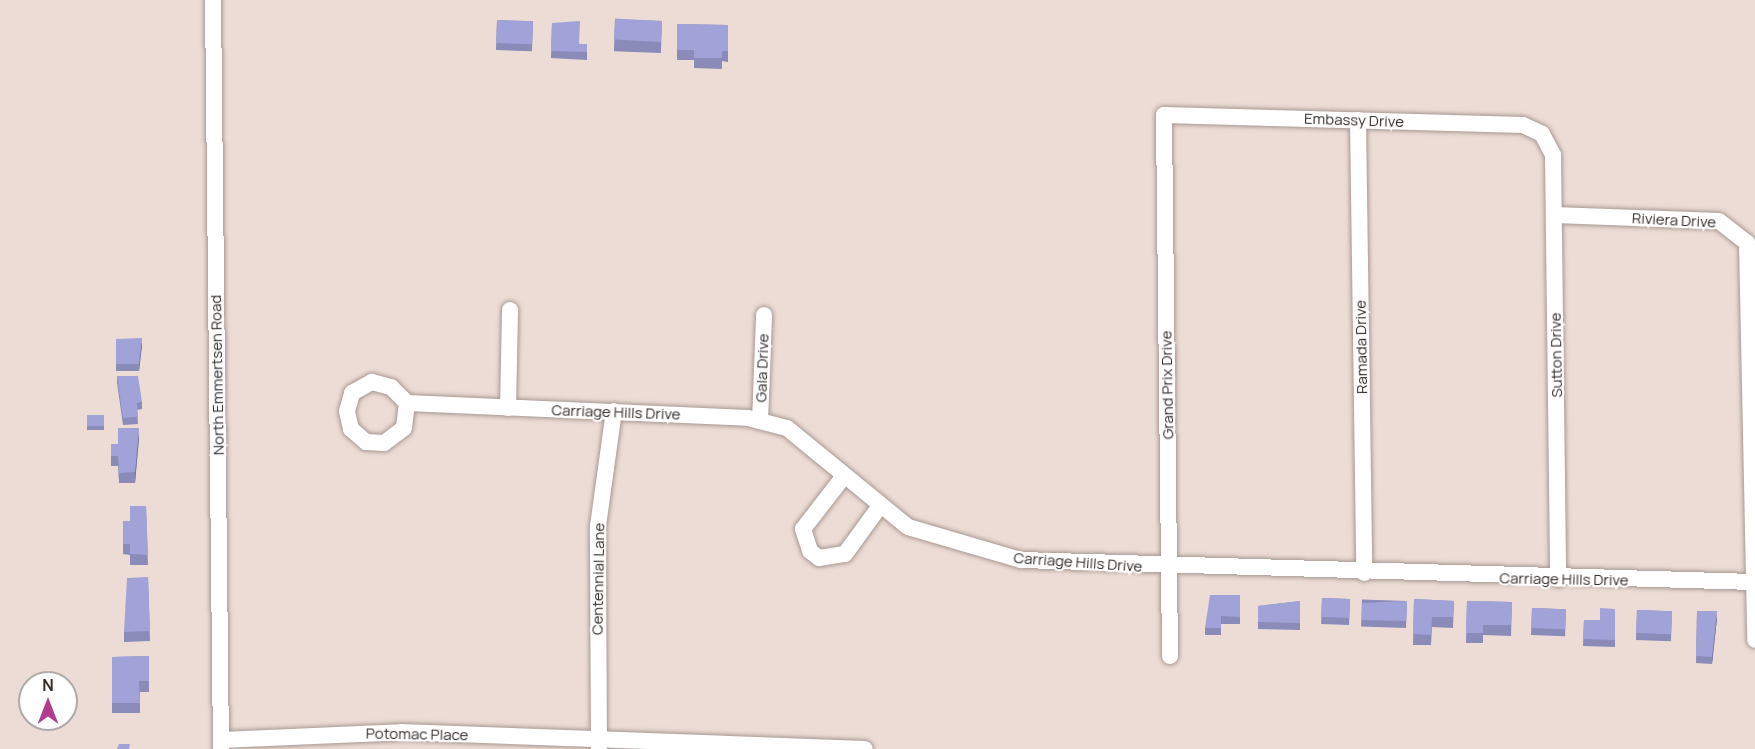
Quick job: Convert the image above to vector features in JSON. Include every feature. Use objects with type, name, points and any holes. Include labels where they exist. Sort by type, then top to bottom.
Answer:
[{"type":"street","name":"North Emmertsen Road","points":[[213,0],[221,744]]},
{"type":"street","name":"Embassy Drive","points":[[1164,115],[1523,125],[1542,134]]},
{"type":"street","name":"Grand Prix Drive","points":[[1164,115],[1170,656]]},
{"type":"street","name":"Ramada Drive","points":[[1358,120],[1364,573]]},
{"type":"street","name":"Sutton Drive","points":[[1542,134],[1553,155],[1558,579]]},
{"type":"street","name":"Riviera Drive","points":[[1554,215],[1719,220],[1747,243],[1755,640]]},
{"type":"street","points":[[508,408],[510,310]]},
{"type":"street","name":"Gala Drive","points":[[760,421],[764,315]]},
{"type":"street","name":"Carriage Hills Drive","points":[[406,403],[614,411],[760,421],[787,428],[908,528],[1021,560],[1169,568],[1755,582]]},
{"type":"street","name":"Centennial Lane","points":[[599,744],[598,526],[614,411]]},
{"type":"street","points":[[844,476],[803,529],[810,551],[826,559],[845,554],[880,506]]},
{"type":"street","name":"Potomac Place","points":[[221,744],[390,732],[599,744],[865,749]]},
{"type":"building","points":[[615,19],[662,21],[661,42],[614,40]]},
{"type":"building","points":[[497,20],[533,21],[532,44],[496,43]]},
{"type":"building","points":[[580,21],[579,44],[587,44],[587,52],[551,51],[552,23]]},
{"type":"building","points":[[677,24],[728,25],[728,51],[722,51],[722,58],[694,58],[694,50],[677,50]]},
{"type":"building","points":[[142,338],[139,364],[116,364],[116,339]]},
{"type":"building","points":[[117,376],[138,376],[142,402],[137,403],[138,417],[123,418]]},
{"type":"building","points":[[87,415],[104,415],[104,426],[87,426]]},
{"type":"building","points":[[118,428],[139,428],[135,472],[119,473],[118,456],[111,456],[111,444],[118,444]]},
{"type":"building","points":[[130,506],[146,506],[148,555],[130,554],[130,544],[123,544],[123,521],[130,521]]},
{"type":"building","points":[[148,577],[150,631],[124,632],[127,578]]},
{"type":"building","points":[[1210,595],[1240,595],[1240,617],[1221,616],[1221,628],[1205,628]]},
{"type":"building","points":[[1322,598],[1350,599],[1349,618],[1321,617]]},
{"type":"building","points":[[1414,599],[1454,601],[1453,617],[1432,617],[1431,635],[1413,634]]},
{"type":"building","points":[[1300,601],[1300,623],[1258,622],[1258,606]]},
{"type":"building","points":[[1407,601],[1406,621],[1362,620],[1362,603]]},
{"type":"building","points":[[1467,601],[1512,602],[1511,625],[1483,625],[1483,633],[1466,633]]},
{"type":"building","points":[[1532,608],[1566,609],[1565,629],[1531,628]]},
{"type":"building","points":[[1600,608],[1615,609],[1615,640],[1583,639],[1584,620],[1600,620]]},
{"type":"building","points":[[1637,610],[1672,611],[1671,634],[1636,633]]},
{"type":"building","points":[[1697,611],[1717,611],[1712,657],[1696,656]]},
{"type":"building","points":[[149,656],[149,681],[139,681],[140,703],[112,703],[112,657]]},
{"type":"building","points":[[119,744],[130,744],[129,749],[117,749]]}]
